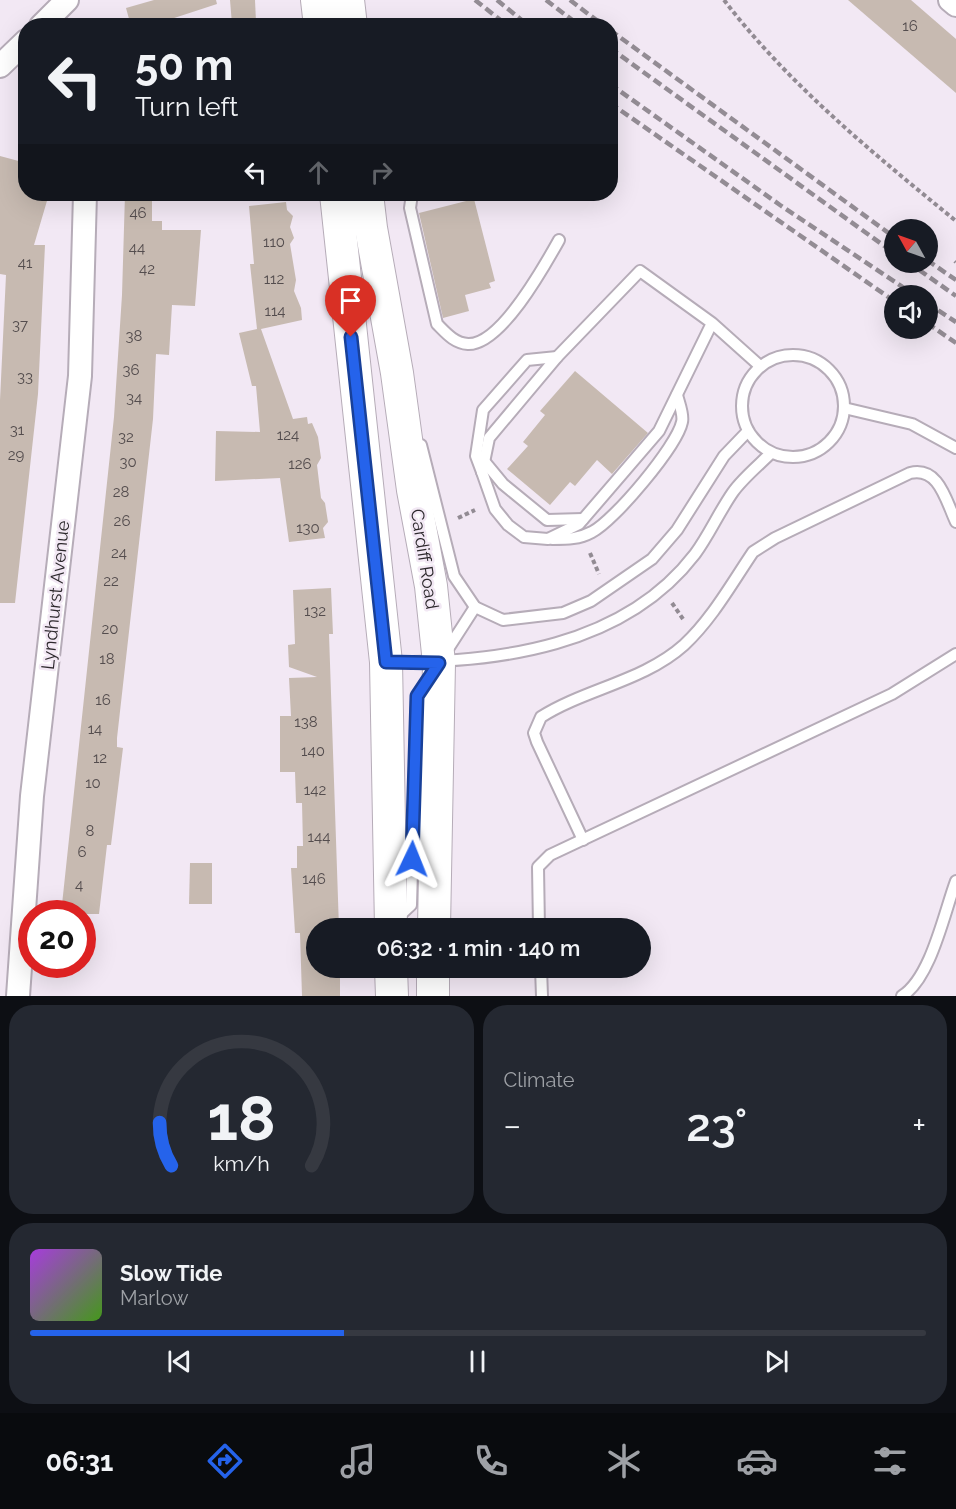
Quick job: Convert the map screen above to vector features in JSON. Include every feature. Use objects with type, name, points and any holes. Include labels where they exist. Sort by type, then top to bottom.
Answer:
[{"type":"main road","points":[[317,0],[319,18]]},
{"type":"main road","points":[[348,0],[350,18]]},
{"type":"main road","points":[[337,201],[386,662],[391,918]]},
{"type":"main road","name":"Cardiff Road","points":[[368,201],[397,373],[413,490],[431,586],[439,663],[434,918]]},
{"type":"main road","points":[[392,978],[392,996]]},
{"type":"main road","points":[[433,978],[433,996]]},
{"type":"street","points":[[50,18],[67,0]]},
{"type":"street","points":[[950,0],[956,5]]},
{"type":"street","points":[[0,66],[18,49]]},
{"type":"street","name":"Lyndhurst Avenue","points":[[18,996],[32,796],[80,376],[86,201]]},
{"type":"lane","points":[[411,201],[410,208],[437,324],[451,339],[469,344],[485,338],[503,324],[559,240]]},
{"type":"lane","points":[[677,395],[683,421],[674,442],[617,511],[595,531],[575,539],[525,537],[508,525],[492,501],[483,466],[489,438],[557,357],[640,271],[712,323],[760,366]]},
{"type":"lane","points":[[548,539],[583,519],[659,431],[712,323]]},
{"type":"lane","points":[[787,355],[816,360],[837,380],[843,394],[844,408],[835,435],[813,453],[792,457],[771,453],[757,444],[748,431],[742,414],[742,396],[749,380],[760,366],[787,355]]},
{"type":"lane","points":[[557,357],[527,360],[483,411],[476,456],[483,466],[547,520],[583,519]]},
{"type":"lane","points":[[397,373],[428,466],[454,576],[475,607],[502,620],[563,613],[607,591],[652,559],[676,530],[724,456],[748,431]]},
{"type":"lane","points":[[844,408],[912,424],[956,448]]},
{"type":"lane","points":[[386,662],[439,663],[529,652],[561,642],[634,609],[662,589],[694,555],[734,490],[771,453]]},
{"type":"lane","points":[[583,840],[534,734],[536,725],[547,714],[648,668],[683,646],[753,552],[775,538],[910,473],[926,472],[933,477],[956,522]]},
{"type":"lane","points":[[399,918],[411,905],[417,696],[475,607]]},
{"type":"lane","points":[[539,918],[538,867],[550,855],[892,694],[956,654]]},
{"type":"lane","points":[[902,996],[911,989],[923,972],[956,881]]},
{"type":"lane","points":[[541,978],[542,996]]},
{"type":"path","points":[[724,0],[746,28],[811,96],[891,168],[956,221]]},
{"type":"path","points":[[442,526],[492,501]]},
{"type":"path","points":[[583,536],[607,591]]},
{"type":"path","points":[[662,589],[694,634]]},
{"type":"building","points":[[154,0],[216,0],[217,4],[174,18],[129,18],[126,8]]},
{"type":"building","points":[[230,0],[255,0],[256,18],[232,18]]},
{"type":"building","points":[[848,0],[911,0],[956,39],[956,93]]},
{"type":"building","points":[[0,156],[18,161],[18,201],[47,201],[34,245],[45,245],[38,394],[15,603],[0,603],[0,400],[6,275],[0,274]]},
{"type":"building","points":[[125,201],[152,201],[152,221],[162,221],[162,230],[201,230],[195,306],[172,305],[169,355],[156,354],[153,419],[117,738],[117,747],[123,748],[111,845],[107,845],[99,914],[96,914],[96,900],[62,900],[114,417],[122,295]]},
{"type":"building","points":[[475,201],[495,281],[489,283],[491,288],[465,295],[469,311],[443,318],[419,213]]},
{"type":"building","points":[[286,202],[287,210],[293,216],[290,227],[294,238],[290,244],[296,280],[294,291],[301,308],[302,320],[261,329],[293,419],[307,417],[308,424],[312,423],[318,437],[321,458],[317,465],[321,498],[325,503],[328,522],[323,528],[325,538],[289,542],[280,478],[215,481],[216,431],[260,432],[256,386],[252,386],[239,333],[257,329],[250,264],[254,264],[249,206]]},
{"type":"building","points":[[575,371],[648,433],[612,474],[597,460],[575,486],[570,482],[550,505],[507,469],[528,446],[523,442],[545,415],[540,411]]},
{"type":"building","points":[[331,588],[333,634],[329,634],[339,918],[306,918],[306,978],[340,978],[340,996],[302,996],[300,933],[295,933],[291,868],[297,868],[297,846],[303,846],[302,803],[296,803],[295,772],[280,772],[280,716],[291,716],[289,678],[317,677],[289,667],[288,645],[295,644],[293,590]]},
{"type":"building","points":[[190,863],[212,863],[212,904],[189,904]]},
{"type":"railway","points":[[475,0],[498,18]]},
{"type":"railway","points":[[497,0],[519,18]]},
{"type":"railway","points":[[546,0],[570,18]]},
{"type":"railway","points":[[570,0],[594,18]]},
{"type":"railway","points":[[618,36],[884,230]]},
{"type":"railway","points":[[618,54],[884,246]]},
{"type":"railway","points":[[618,90],[780,205],[900,285]]},
{"type":"railway","points":[[618,109],[884,294]]},
{"type":"railway","points":[[938,268],[956,280]]},
{"type":"railway","points":[[924,273],[956,296]]},
{"type":"railway","points":[[938,310],[956,322]]},
{"type":"railway","points":[[938,331],[956,343]]},
{"type":"route","points":[[351,337],[386,662],[439,663],[417,696],[412,859]]}]
